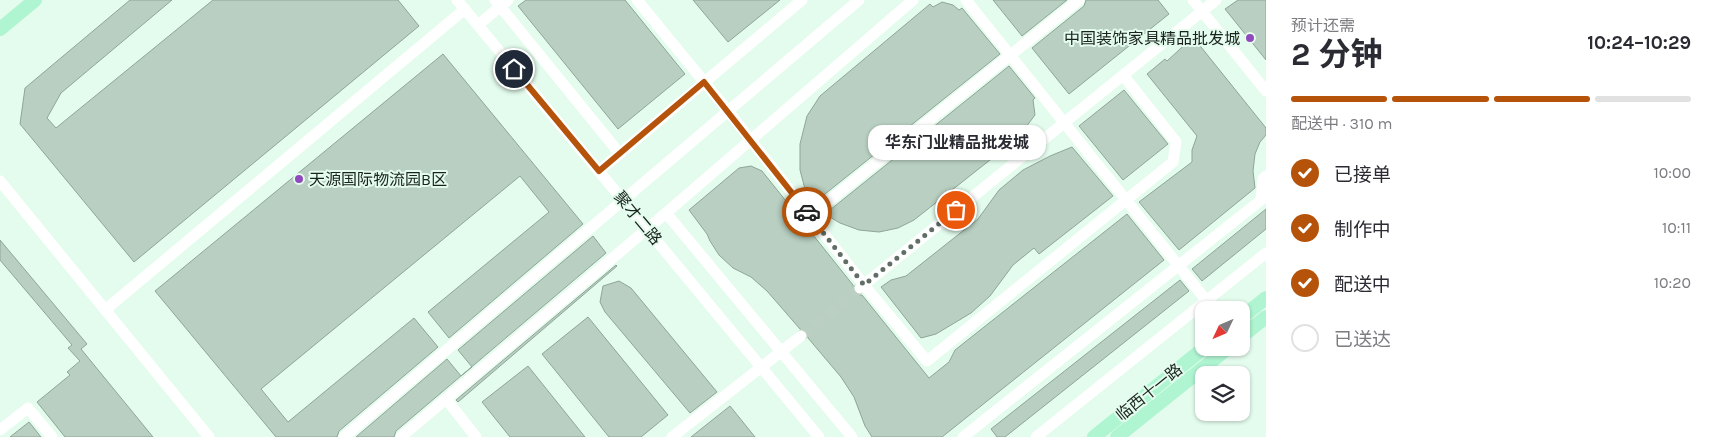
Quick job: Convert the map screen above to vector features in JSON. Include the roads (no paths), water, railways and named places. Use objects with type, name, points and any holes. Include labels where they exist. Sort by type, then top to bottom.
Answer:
[{"type":"main road","points":[[0,29],[35,0]]},
{"type":"main road","points":[[1250,311],[1266,298]]},
{"type":"main road","points":[[1250,329],[1266,316]]},
{"type":"main road","name":"临西十一路","points":[[1094,437],[1195,355]]},
{"type":"main road","name":"临西十一路","points":[[1117,437],[1218,356]]},
{"type":"street","name":"聚才二路","points":[[457,0],[819,437]]},
{"type":"street","points":[[599,171],[802,0]]},
{"type":"street","points":[[344,437],[859,0]]},
{"type":"street","points":[[401,437],[647,230],[913,0]]},
{"type":"street","points":[[966,0],[1207,301]]},
{"type":"street","points":[[810,216],[1079,0]]},
{"type":"street","points":[[1193,0],[1266,91]]},
{"type":"street","points":[[862,286],[1216,0]]},
{"type":"street","points":[[478,25],[501,2],[620,154]]},
{"type":"street","points":[[644,2],[862,286],[927,361],[1173,162],[1176,142],[1123,75]]},
{"type":"street","points":[[106,310],[465,10]]},
{"type":"street","points":[[963,437],[1261,200],[1263,179],[1266,176]]},
{"type":"street","points":[[0,181],[209,437]]},
{"type":"street","points":[[666,213],[852,437]]},
{"type":"street","points":[[1214,301],[1266,253]]},
{"type":"street","points":[[1036,437],[1195,316]]},
{"type":"street","points":[[672,437],[801,336]]},
{"type":"street","points":[[446,399],[476,437]]},
{"type":"street","points":[[0,430],[28,408],[52,437]]},
{"type":"tunnel","points":[[801,336],[860,288]]},
{"type":"place","name":"中国装饰家具精品批发城","points":[[1250,38]]},
{"type":"place","name":"天源国际物流园B区","points":[[299,179]]},
{"type":"place","name":"华东门业精品批发城","points":[[956,210]]}]
